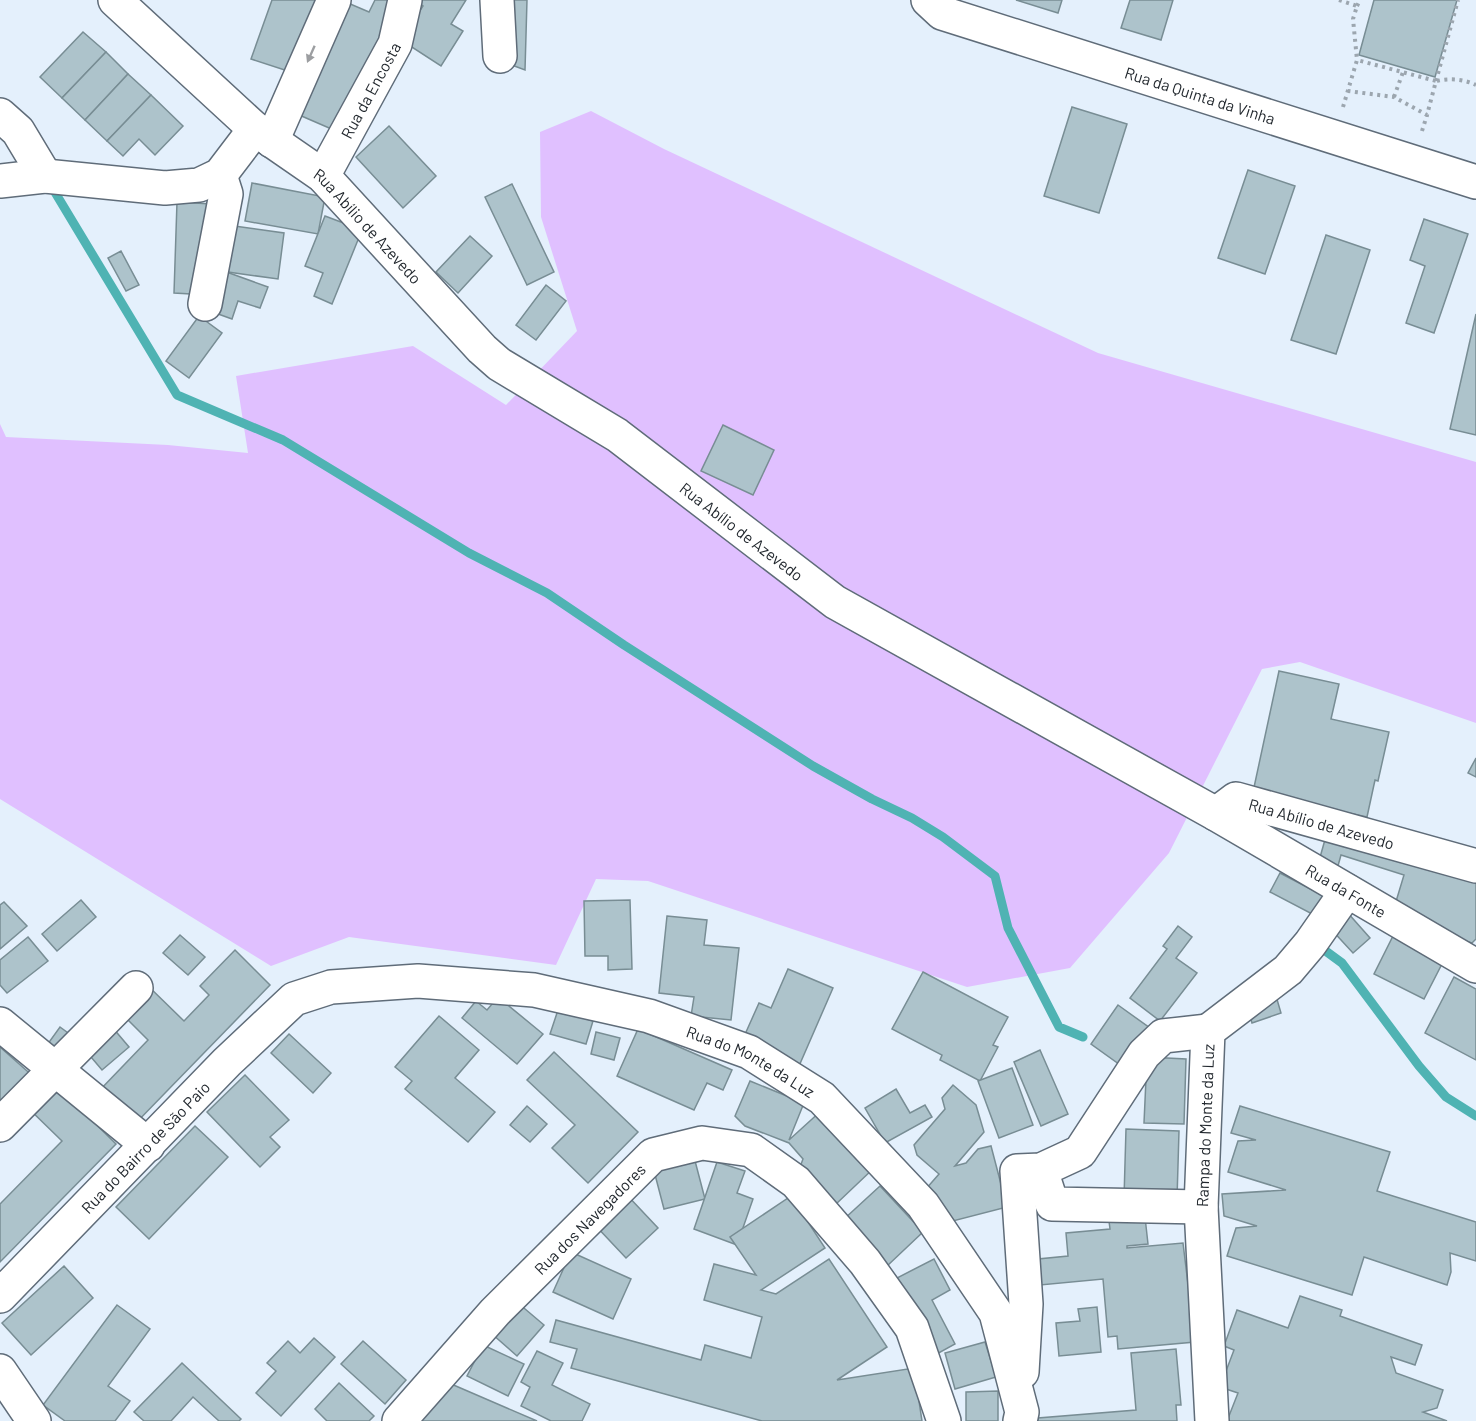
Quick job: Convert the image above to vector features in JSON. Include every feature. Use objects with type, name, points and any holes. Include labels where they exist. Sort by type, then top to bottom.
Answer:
[{"type":"street","name":"Rua Abílio de Azevedo","points":[[115,0],[263,135],[323,176],[482,349],[500,364],[617,435],[835,602],[1216,814],[1236,799],[1476,866]]},
{"type":"street","points":[[0,181],[45,176],[165,188],[199,185],[220,175],[263,135],[333,0]]},
{"type":"street","name":"Rua da Encosta","points":[[323,176],[395,44],[405,0]]},
{"type":"street","points":[[497,0],[500,56]]},
{"type":"street","name":"Rua da Quinta da Vinha","points":[[928,0],[942,13],[1476,182]]},
{"type":"street","points":[[0,115],[18,131],[45,176]]},
{"type":"street","points":[[205,304],[226,194],[220,175]]},
{"type":"street","name":"Rua da Fonte","points":[[1216,814],[1476,966]]},
{"type":"street","name":"Rampa do Monte da Luz","points":[[1212,1421],[1201,1207],[1208,1031],[1288,970],[1310,944],[1347,891]]},
{"type":"street","name":"Rua do Monte da Luz","points":[[294,999],[331,987],[418,981],[534,990],[649,1016],[749,1052],[822,1098],[923,1205],[996,1313],[1021,1416]]},
{"type":"street","points":[[0,1125],[136,988]]},
{"type":"street","name":"Rua do Bairro de São Paio","points":[[0,1296],[227,1062],[294,999]]},
{"type":"street","points":[[0,1024],[148,1146]]},
{"type":"street","points":[[1021,1416],[1026,1304],[1017,1172],[1041,1170],[1080,1152],[1144,1054],[1163,1036],[1208,1031]]},
{"type":"street","name":"Rua dos Navegadores","points":[[399,1421],[495,1312],[653,1155],[702,1143],[751,1150],[796,1182],[865,1262],[912,1328],[944,1421]]},
{"type":"street","points":[[1041,1170],[1052,1204],[1201,1207]]},
{"type":"street","points":[[0,1371],[34,1421]]},
{"type":"path","points":[[1339,0],[1358,6]]},
{"type":"path","points":[[1334,137],[1358,60],[1353,19],[1360,0]]},
{"type":"path","points":[[1348,91],[1394,97],[1427,115],[1458,0]]},
{"type":"path","points":[[1358,60],[1436,81],[1447,78],[1471,82],[1476,86]]},
{"type":"path","points":[[1394,97],[1403,72]]},
{"type":"shaded area","points":[[591,111],[664,149],[1098,353],[1476,462],[1476,723],[1300,662],[1262,669],[1169,853],[1070,968],[967,987],[648,881],[596,879],[556,965],[349,937],[271,966],[0,799],[0,424],[6,437],[168,445],[248,453],[236,376],[413,346],[506,405],[577,331],[541,217],[540,132]]},
{"type":"building","points":[[272,0],[318,0],[294,73],[251,59]]},
{"type":"building","points":[[341,0],[369,12],[375,0],[401,0],[343,134],[290,111]]},
{"type":"building","points":[[414,0],[466,0],[451,24],[463,31],[441,66],[401,40],[423,6]]},
{"type":"building","points":[[502,0],[527,0],[525,70],[501,61]]},
{"type":"building","points":[[1016,0],[1062,0],[1058,13]]},
{"type":"building","points":[[1130,0],[1173,0],[1161,40],[1121,28]]},
{"type":"building","points":[[1374,0],[1457,0],[1435,77],[1359,55]]},
{"type":"building","points":[[83,32],[106,52],[62,98],[40,77]]},
{"type":"building","points":[[106,52],[128,74],[85,120],[62,98]]},
{"type":"building","points":[[128,74],[151,95],[107,141],[85,120]]},
{"type":"building","points":[[151,95],[183,126],[155,155],[139,139],[123,156],[107,141]]},
{"type":"building","points":[[1072,107],[1127,124],[1099,213],[1044,196]]},
{"type":"building","points":[[389,126],[436,176],[403,208],[356,157]]},
{"type":"building","points":[[1248,170],[1295,186],[1265,274],[1218,258]]},
{"type":"building","points":[[252,183],[325,197],[318,234],[245,221]]},
{"type":"building","points":[[512,184],[554,272],[527,285],[485,197]]},
{"type":"building","points":[[177,202],[212,204],[208,295],[174,293]]},
{"type":"building","points":[[325,216],[362,230],[332,304],[314,296],[323,273],[305,266]]},
{"type":"building","points":[[1424,219],[1468,234],[1434,333],[1406,323],[1425,266],[1410,260]]},
{"type":"building","points":[[227,225],[284,233],[278,279],[221,271]]},
{"type":"building","points":[[1326,235],[1370,250],[1336,354],[1291,340]]},
{"type":"building","points":[[470,236],[492,256],[458,293],[436,272]]},
{"type":"building","points":[[121,251],[139,285],[126,291],[108,258]]},
{"type":"building","points":[[221,270],[268,287],[260,308],[238,301],[232,319],[207,310]]},
{"type":"building","points":[[546,285],[566,301],[536,340],[516,325]]},
{"type":"building","points":[[1476,314],[1476,435],[1450,429]]},
{"type":"building","points":[[199,316],[222,333],[189,378],[166,361]]},
{"type":"building","points":[[723,425],[774,450],[753,495],[701,471]]},
{"type":"building","points":[[1279,671],[1339,684],[1331,719],[1389,732],[1367,817],[1253,792]]},
{"type":"building","points":[[1476,758],[1476,777],[1468,773]]},
{"type":"building","points":[[1328,829],[1476,874],[1476,939],[1472,943],[1391,918],[1404,875],[1341,855],[1336,873],[1317,868]]},
{"type":"building","points":[[1280,873],[1324,896],[1314,915],[1270,892]]},
{"type":"building","points":[[81,900],[96,917],[57,951],[42,934]]},
{"type":"building","points":[[630,900],[632,969],[608,970],[608,956],[585,956],[584,901]]},
{"type":"building","points":[[4,902],[27,926],[0,949],[0,905]]},
{"type":"building","points":[[1347,912],[1370,938],[1353,953],[1330,928]]},
{"type":"building","points":[[667,916],[707,920],[704,945],[739,948],[731,1020],[691,1016],[694,997],[659,993]]},
{"type":"building","points":[[1178,926],[1192,937],[1176,958],[1197,973],[1160,1021],[1130,998],[1167,949],[1163,946]]},
{"type":"building","points":[[1396,930],[1446,956],[1424,999],[1374,974]]},
{"type":"building","points":[[180,935],[205,957],[188,975],[163,953]]},
{"type":"building","points":[[28,937],[48,961],[7,993],[0,985],[0,960]]},
{"type":"building","points":[[235,950],[270,985],[133,1126],[98,1092],[148,1040],[116,1008],[143,981],[184,1021],[209,995],[200,986]]},
{"type":"building","points":[[788,969],[833,988],[799,1066],[742,1041],[759,1003],[771,1008]]},
{"type":"building","points":[[923,972],[1008,1017],[993,1045],[998,1047],[980,1081],[940,1060],[942,1055],[892,1029]]},
{"type":"building","points":[[1454,977],[1476,989],[1476,1060],[1425,1033]]},
{"type":"building","points":[[1276,996],[1281,1013],[1252,1023],[1247,1005]]},
{"type":"building","points":[[498,997],[543,1034],[517,1064],[462,1018],[476,1001],[487,1010]]},
{"type":"building","points":[[1118,1005],[1150,1028],[1123,1067],[1091,1044]]},
{"type":"building","points":[[558,1010],[593,1021],[586,1044],[550,1034]]},
{"type":"building","points":[[439,1016],[479,1050],[455,1078],[495,1112],[468,1142],[405,1089],[412,1081],[395,1067]]},
{"type":"building","points":[[107,1021],[129,1047],[102,1070],[80,1044]]},
{"type":"building","points":[[60,1027],[79,1041],[65,1059],[47,1045]]},
{"type":"building","points":[[638,1029],[732,1070],[723,1090],[707,1083],[694,1110],[617,1076]]},
{"type":"building","points":[[596,1032],[620,1038],[614,1060],[591,1054]]},
{"type":"building","points":[[289,1034],[331,1073],[313,1093],[271,1053]]},
{"type":"building","points":[[0,1047],[35,1078],[0,1117]]},
{"type":"building","points":[[1040,1050],[1068,1114],[1041,1126],[1014,1062]]},
{"type":"building","points":[[554,1052],[638,1132],[588,1183],[552,1148],[575,1125],[527,1080]]},
{"type":"building","points":[[1147,1057],[1186,1059],[1184,1124],[1144,1123]]},
{"type":"building","points":[[1012,1068],[1033,1125],[999,1138],[978,1081]]},
{"type":"building","points":[[245,1075],[289,1120],[270,1137],[280,1147],[260,1167],[207,1112]]},
{"type":"building","points":[[49,1078],[116,1144],[0,1262],[0,1204],[62,1141],[24,1104]]},
{"type":"building","points":[[750,1081],[804,1103],[789,1140],[822,1110],[875,1167],[835,1205],[800,1167],[803,1159],[789,1143],[745,1126],[735,1116]]},
{"type":"building","points":[[953,1085],[976,1105],[984,1132],[955,1166],[966,1163],[978,1149],[991,1146],[1007,1207],[949,1222],[925,1190],[939,1174],[917,1155],[914,1145],[945,1109],[942,1098]]},
{"type":"building","points":[[896,1089],[910,1113],[925,1105],[932,1117],[885,1143],[865,1108]]},
{"type":"building","points":[[527,1106],[547,1124],[530,1142],[510,1125]]},
{"type":"building","points":[[1240,1106],[1390,1152],[1377,1191],[1476,1222],[1476,1261],[1450,1253],[1451,1272],[1447,1285],[1364,1257],[1352,1295],[1227,1256],[1236,1228],[1257,1226],[1224,1216],[1222,1194],[1286,1190],[1228,1172],[1238,1141],[1256,1140],[1231,1133]]},
{"type":"building","points":[[195,1126],[228,1157],[149,1239],[116,1207]]},
{"type":"building","points":[[1126,1129],[1179,1131],[1177,1199],[1124,1198]]},
{"type":"building","points":[[694,1157],[705,1199],[664,1209],[653,1167]]},
{"type":"building","points":[[717,1162],[745,1171],[737,1193],[753,1199],[737,1245],[694,1229]]},
{"type":"building","points":[[880,1186],[923,1232],[886,1267],[843,1220]]},
{"type":"building","points":[[626,1194],[658,1228],[626,1258],[594,1224]]},
{"type":"building","points":[[791,1196],[825,1248],[761,1290],[776,1294],[829,1259],[887,1347],[837,1380],[914,1368],[922,1421],[762,1421],[571,1368],[577,1349],[550,1342],[556,1320],[701,1360],[705,1345],[751,1358],[762,1317],[704,1300],[714,1264],[756,1275],[730,1237]]},
{"type":"building","points":[[1145,1217],[1148,1244],[1127,1246],[1127,1248],[1183,1243],[1195,1342],[1118,1349],[1117,1336],[1108,1337],[1103,1279],[1040,1285],[1038,1259],[1068,1256],[1066,1233],[1110,1229],[1109,1221]]},
{"type":"building","points":[[571,1252],[631,1279],[613,1319],[553,1292]]},
{"type":"building","points":[[934,1259],[950,1290],[932,1300],[955,1344],[935,1355],[895,1279]]},
{"type":"building","points":[[64,1266],[93,1298],[31,1355],[2,1323]]},
{"type":"building","points":[[1300,1296],[1342,1310],[1340,1316],[1422,1345],[1415,1365],[1391,1357],[1396,1373],[1443,1390],[1437,1408],[1423,1412],[1447,1421],[1227,1421],[1238,1393],[1220,1387],[1234,1350],[1224,1346],[1237,1310],[1288,1328]]},
{"type":"building","points":[[518,1303],[544,1325],[517,1356],[492,1334]]},
{"type":"building","points":[[117,1305],[150,1329],[108,1386],[130,1401],[115,1421],[65,1421],[43,1405]]},
{"type":"building","points":[[1097,1307],[1101,1352],[1059,1356],[1056,1323],[1080,1321],[1078,1309]]},
{"type":"building","points":[[314,1338],[335,1357],[281,1416],[256,1393],[276,1371],[267,1363],[288,1341],[300,1353]]},
{"type":"building","points":[[363,1341],[406,1380],[385,1404],[341,1364]]},
{"type":"building","points":[[985,1342],[996,1377],[955,1389],[945,1353]]},
{"type":"building","points":[[483,1345],[524,1364],[508,1396],[467,1376]]},
{"type":"building","points":[[1176,1349],[1181,1405],[1176,1405],[1177,1421],[1038,1421],[1038,1418],[1136,1410],[1131,1353]]},
{"type":"building","points":[[537,1351],[563,1363],[552,1385],[590,1404],[582,1421],[551,1421],[521,1406],[530,1387],[521,1382]]},
{"type":"building","points":[[182,1363],[241,1419],[239,1421],[219,1421],[193,1397],[171,1421],[144,1421],[134,1412]]},
{"type":"building","points":[[435,1377],[537,1421],[416,1421]]},
{"type":"building","points":[[339,1383],[374,1416],[369,1421],[327,1421],[315,1409]]},
{"type":"building","points":[[998,1391],[998,1421],[966,1421],[966,1392]]},
{"type":"waterway","points":[[53,189],[177,395],[283,440],[469,553],[547,593],[813,766],[912,818],[943,837],[995,876],[1008,928],[1059,1027],[1083,1037]]},
{"type":"waterway","points":[[1327,952],[1342,963],[1419,1066],[1446,1097],[1476,1116]]}]
